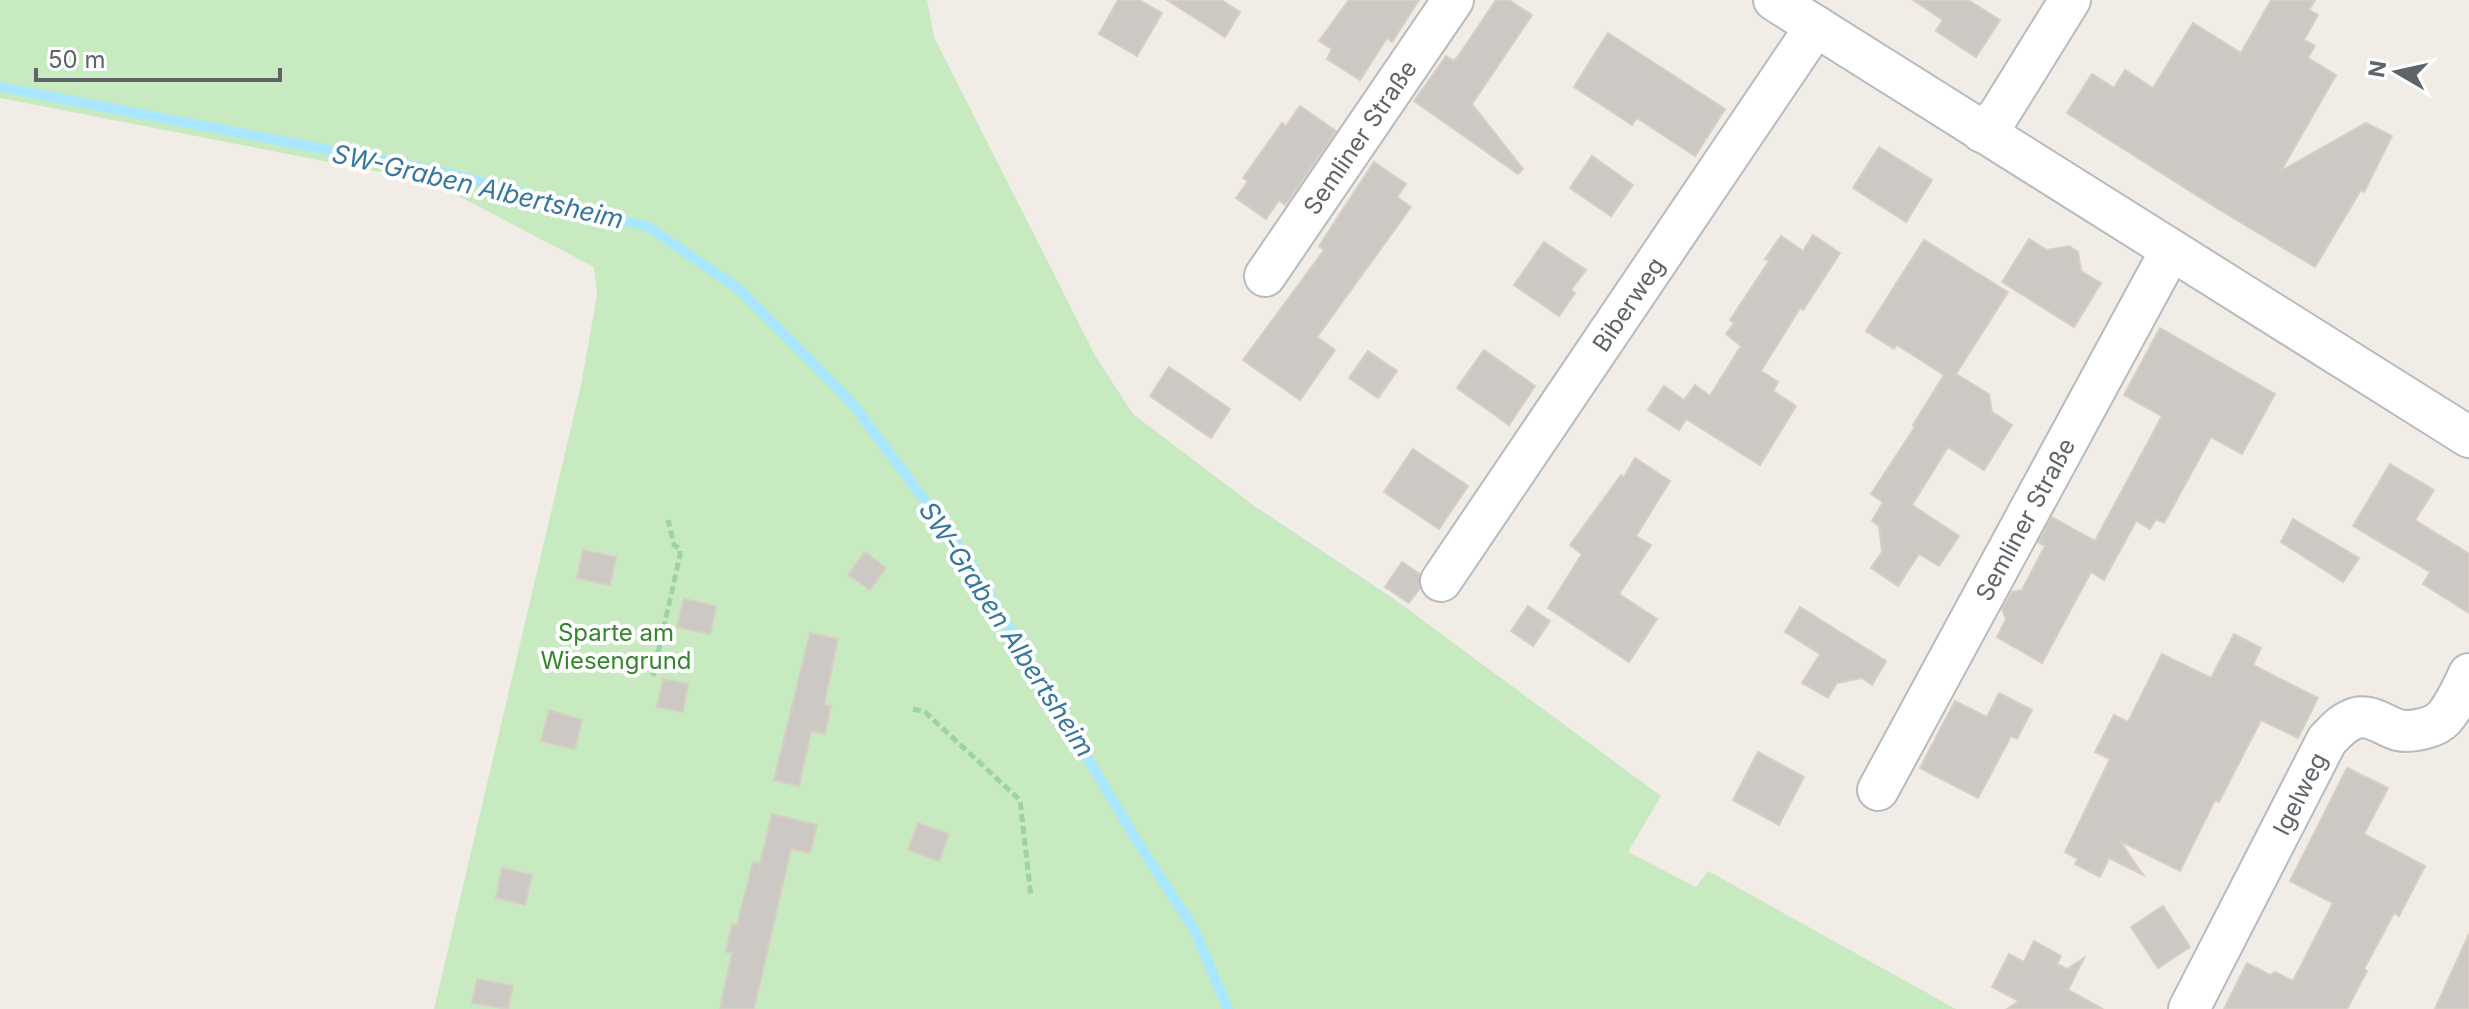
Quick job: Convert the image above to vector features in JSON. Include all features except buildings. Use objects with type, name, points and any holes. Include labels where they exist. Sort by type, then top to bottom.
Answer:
[{"type":"street","name":"Semliner Straße","points":[[1265,276],[1453,0]]},
{"type":"street","points":[[1774,0],[2469,437]]},
{"type":"street","points":[[1982,132],[1998,116],[2070,0]]},
{"type":"street","name":"Biberweg","points":[[1441,581],[1816,26]]},
{"type":"street","name":"Semliner Straße","points":[[1878,790],[2171,250]]},
{"type":"street","name":"Igelweg","points":[[2189,1009],[2327,740],[2342,725],[2360,717],[2375,719],[2399,730],[2419,729],[2439,722],[2451,708],[2469,674]]},
{"type":"path","points":[[653,676],[680,555],[668,520]]},
{"type":"path","points":[[913,709],[925,712],[1020,800],[1031,897]]},
{"type":"green space","name":"Sparte am Wiesengrund","points":[[0,0],[927,0],[934,37],[1096,357],[1133,414],[1253,505],[1394,599],[1661,796],[1628,852],[1696,887],[1708,871],[1956,1009],[434,1009],[581,385],[597,295],[594,267],[432,182],[0,98]]},
{"type":"waterway","name":"SW-Graben Albertsheim","points":[[0,87],[444,172],[649,227],[740,290],[852,403],[967,557],[1139,844],[1194,929],[1228,1009]]}]
